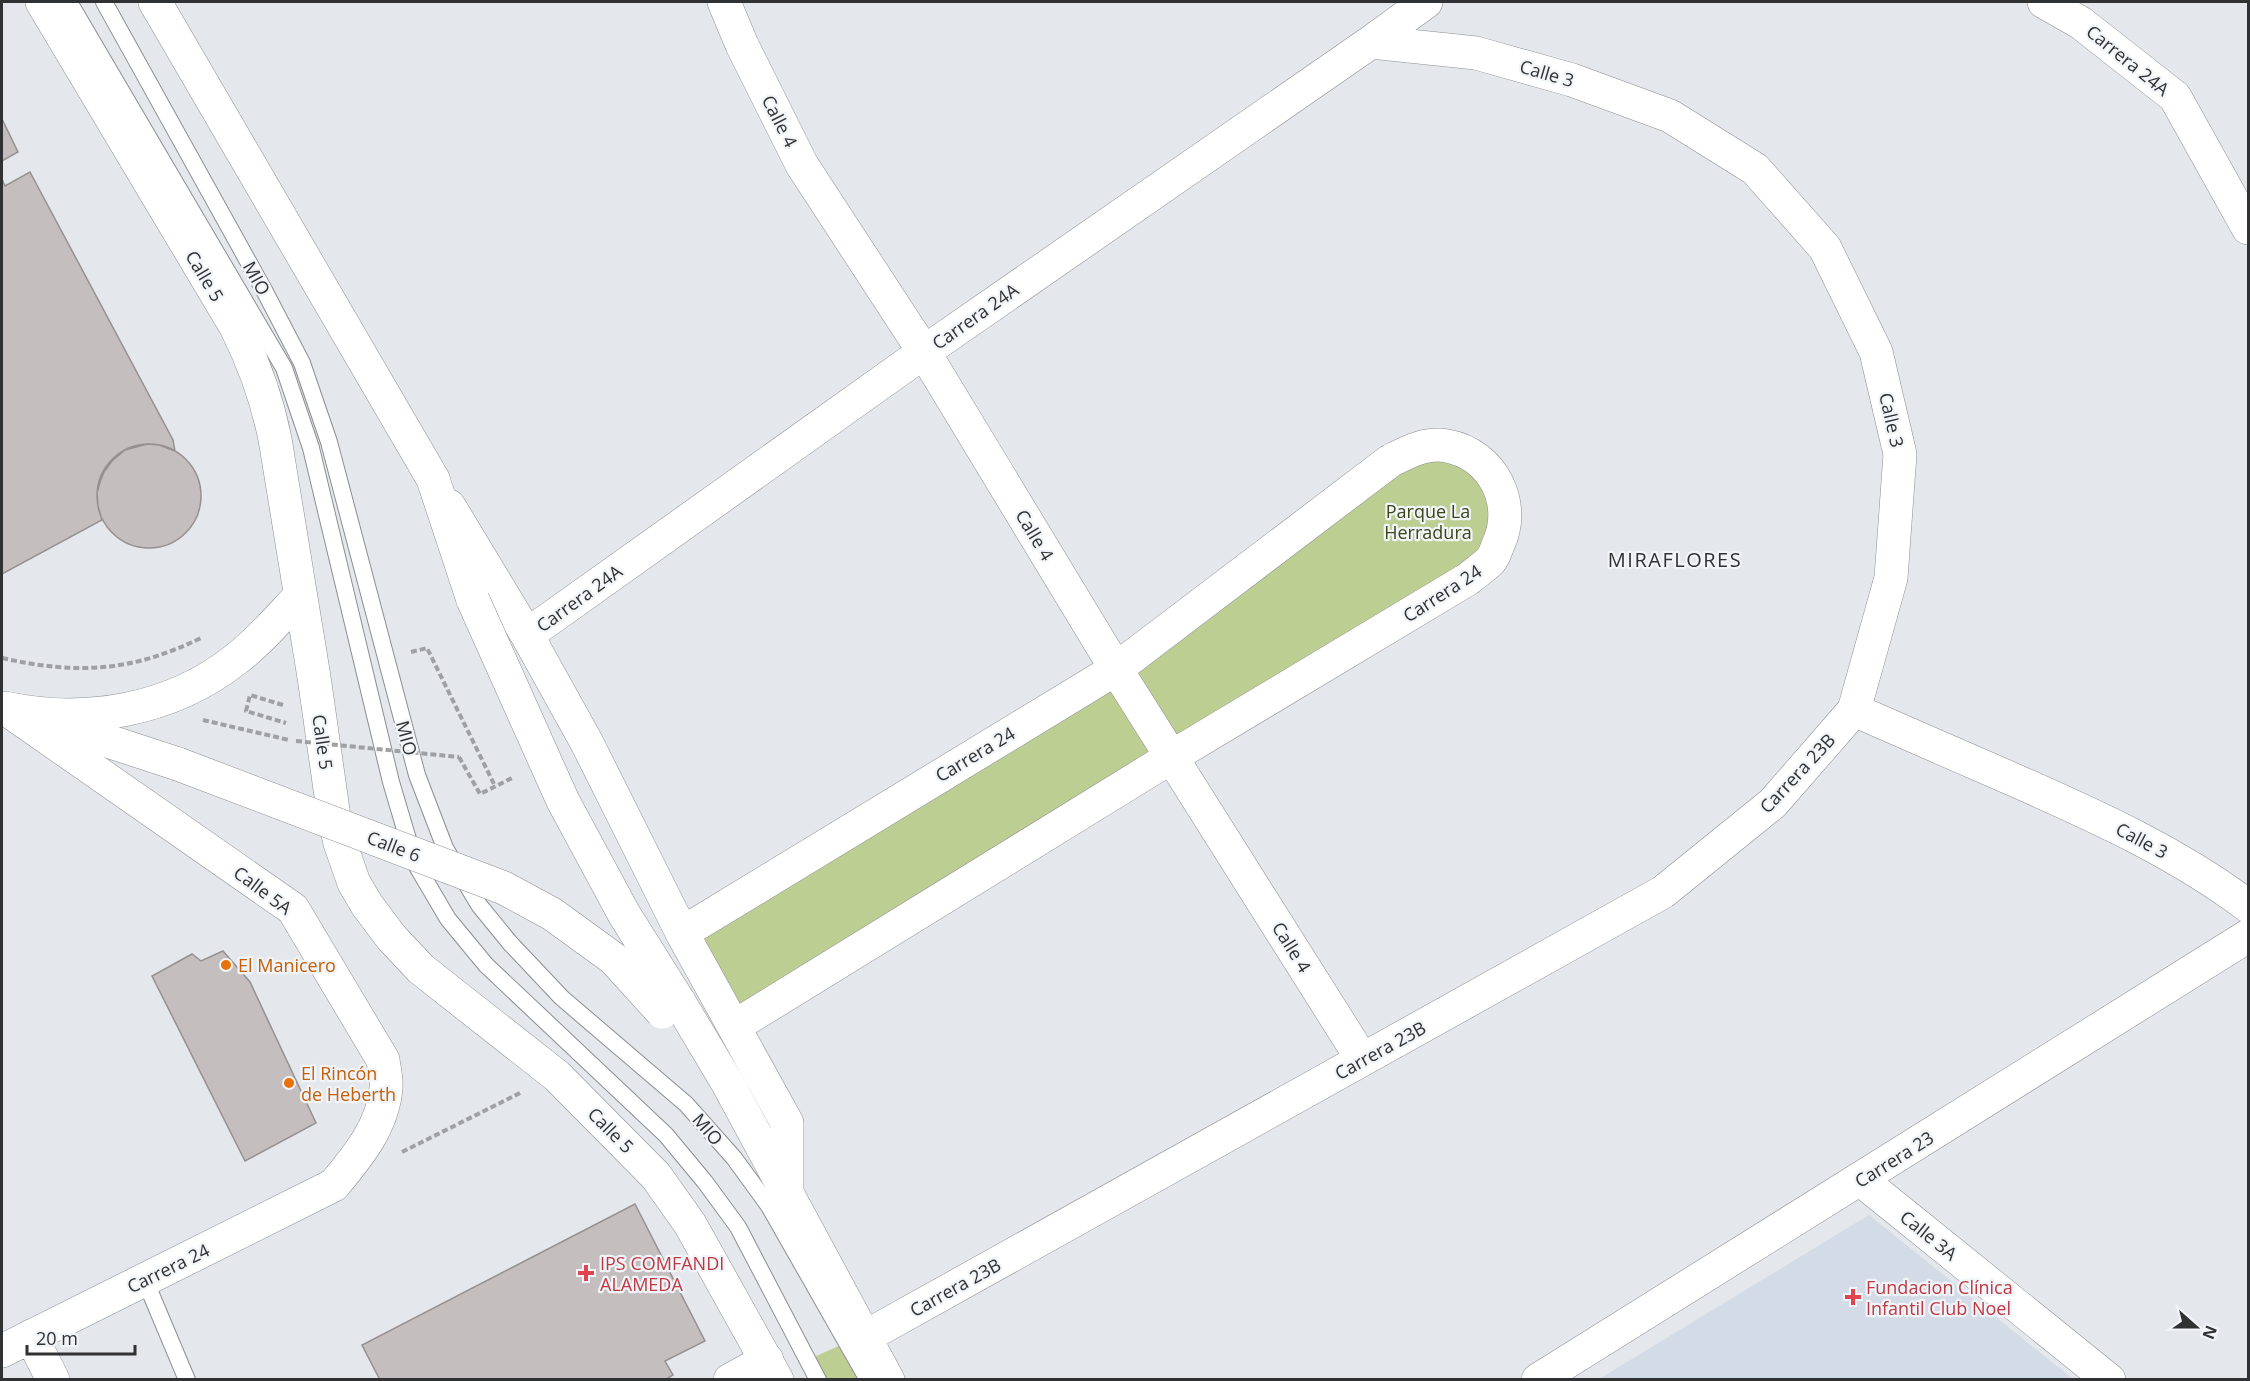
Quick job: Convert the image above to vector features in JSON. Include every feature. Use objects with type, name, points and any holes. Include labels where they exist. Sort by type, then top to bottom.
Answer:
[{"type":"street","name":"Calle 5","points":[[42,2],[236,327],[255,367],[273,430],[334,817],[354,883],[391,937],[421,969],[556,1076],[656,1176],[690,1224],[772,1370]]},
{"type":"street","points":[[155,2],[587,743],[682,933],[787,1123],[786,1192]]},
{"type":"street","name":"Calle 4","points":[[724,2],[742,45],[802,165],[924,352],[1116,669],[1362,1059]]},
{"type":"street","name":"Carrera 24A","points":[[526,635],[924,352],[1426,2]]},
{"type":"street","name":"Carrera 24A","points":[[2044,2],[2081,23],[2175,98],[2248,228]]},
{"type":"street","name":"Calle 3","points":[[1371,42],[1476,53],[1572,80],[1670,116],[1755,169],[1825,248],[1876,352],[1900,454],[1891,578],[1854,710],[2102,819],[2171,855],[2219,884],[2248,906]]},
{"type":"street","name":"Carrera 24","points":[[682,933],[1116,669],[1390,461],[1417,448],[1446,446],[1473,456],[1494,476],[1506,504],[1504,533],[1491,560],[1468,579],[1173,756],[735,1026]]},
{"type":"street","points":[[433,479],[473,600],[563,801],[670,1006],[727,1082],[888,1380]]},
{"type":"street","points":[[3,707],[27,713],[71,716],[115,712],[158,701],[193,686],[234,661],[258,641],[300,596]]},
{"type":"street","name":"Calle 6","points":[[3,707],[178,764],[504,888],[552,914],[614,959],[670,1006]]},
{"type":"street","name":"Calle 5A","points":[[3,707],[293,909],[383,1060],[386,1087],[380,1119],[361,1152],[334,1185]]},
{"type":"street","name":"Carrera 23B","points":[[865,1337],[1663,892],[1773,803],[1854,710]]},
{"type":"street","name":"Carrera 23","points":[[1538,1380],[2248,936]]},
{"type":"street","name":"Calle 3A","points":[[1860,1180],[2109,1380]]},
{"type":"street","name":"Carrera 24","points":[[2,1351],[334,1185]]},
{"type":"street","points":[[31,1336],[53,1380]]},
{"type":"street","points":[[730,1380],[772,1370]]},
{"type":"lane","name":"MIO","points":[[69,2],[284,368],[311,448],[391,782],[416,863],[448,919],[486,965],[666,1135],[705,1182],[738,1227],[818,1380]]},
{"type":"lane","name":"MIO","points":[[104,2],[302,363],[329,442],[417,775],[445,848],[479,905],[510,943],[562,998],[686,1104],[734,1158],[769,1206],[868,1380]]},
{"type":"lane","points":[[145,1280],[187,1380]]},
{"type":"path","points":[[2,658],[70,669],[106,668],[166,654],[211,633]]},
{"type":"path","points":[[413,663],[410,652],[427,648],[495,786]]},
{"type":"path","points":[[195,718],[287,739],[289,724],[246,711],[250,695],[291,707]]},
{"type":"path","points":[[296,741],[459,757],[480,794]]},
{"type":"path","points":[[438,744],[441,755]]},
{"type":"path","points":[[399,1154],[556,1076]]},
{"type":"shaded area","name":"Fundacion Clínica Infantil Club Noel","points":[[1869,1215],[2073,1379],[1599,1379]]},
{"type":"green space","name":"Parque La Herradura","points":[[1417,448],[1494,476],[1491,560],[735,1026],[682,933],[1116,669]]},
{"type":"green space","points":[[848,1342],[868,1379],[818,1379],[807,1360]]},
{"type":"building","points":[[2,119],[18,152],[2,161]]},
{"type":"building","points":[[30,172],[173,440],[175,451],[159,445],[147,444],[125,450],[112,461],[100,482],[97,493],[102,520],[2,574],[2,179],[5,186]]},
{"type":"building","points":[[149,444],[169,448],[186,459],[197,476],[201,496],[197,516],[186,533],[169,544],[149,548],[129,544],[112,533],[101,516],[97,496],[101,476],[112,459],[129,448]]},
{"type":"building","points":[[223,951],[250,982],[316,1123],[245,1161],[152,976],[192,954],[201,961]]},
{"type":"building","name":"IPS COMFANDI ALAMEDA","points":[[635,1204],[705,1341],[665,1361],[673,1375],[665,1380],[380,1380],[362,1345]]},
{"type":"place","name":"El Manicero","points":[[226,965]]},
{"type":"place","name":"El Rincón de Heberth","points":[[289,1083]]},
{"type":"place","name":"IPS COMFANDI ALAMEDA","points":[[586,1273]]},
{"type":"place","name":"Fundacion Clínica Infantil Club Noel","points":[[1853,1297]]},
{"type":"district","name":"MIRAFLORES","points":[[1675,559]]}]
